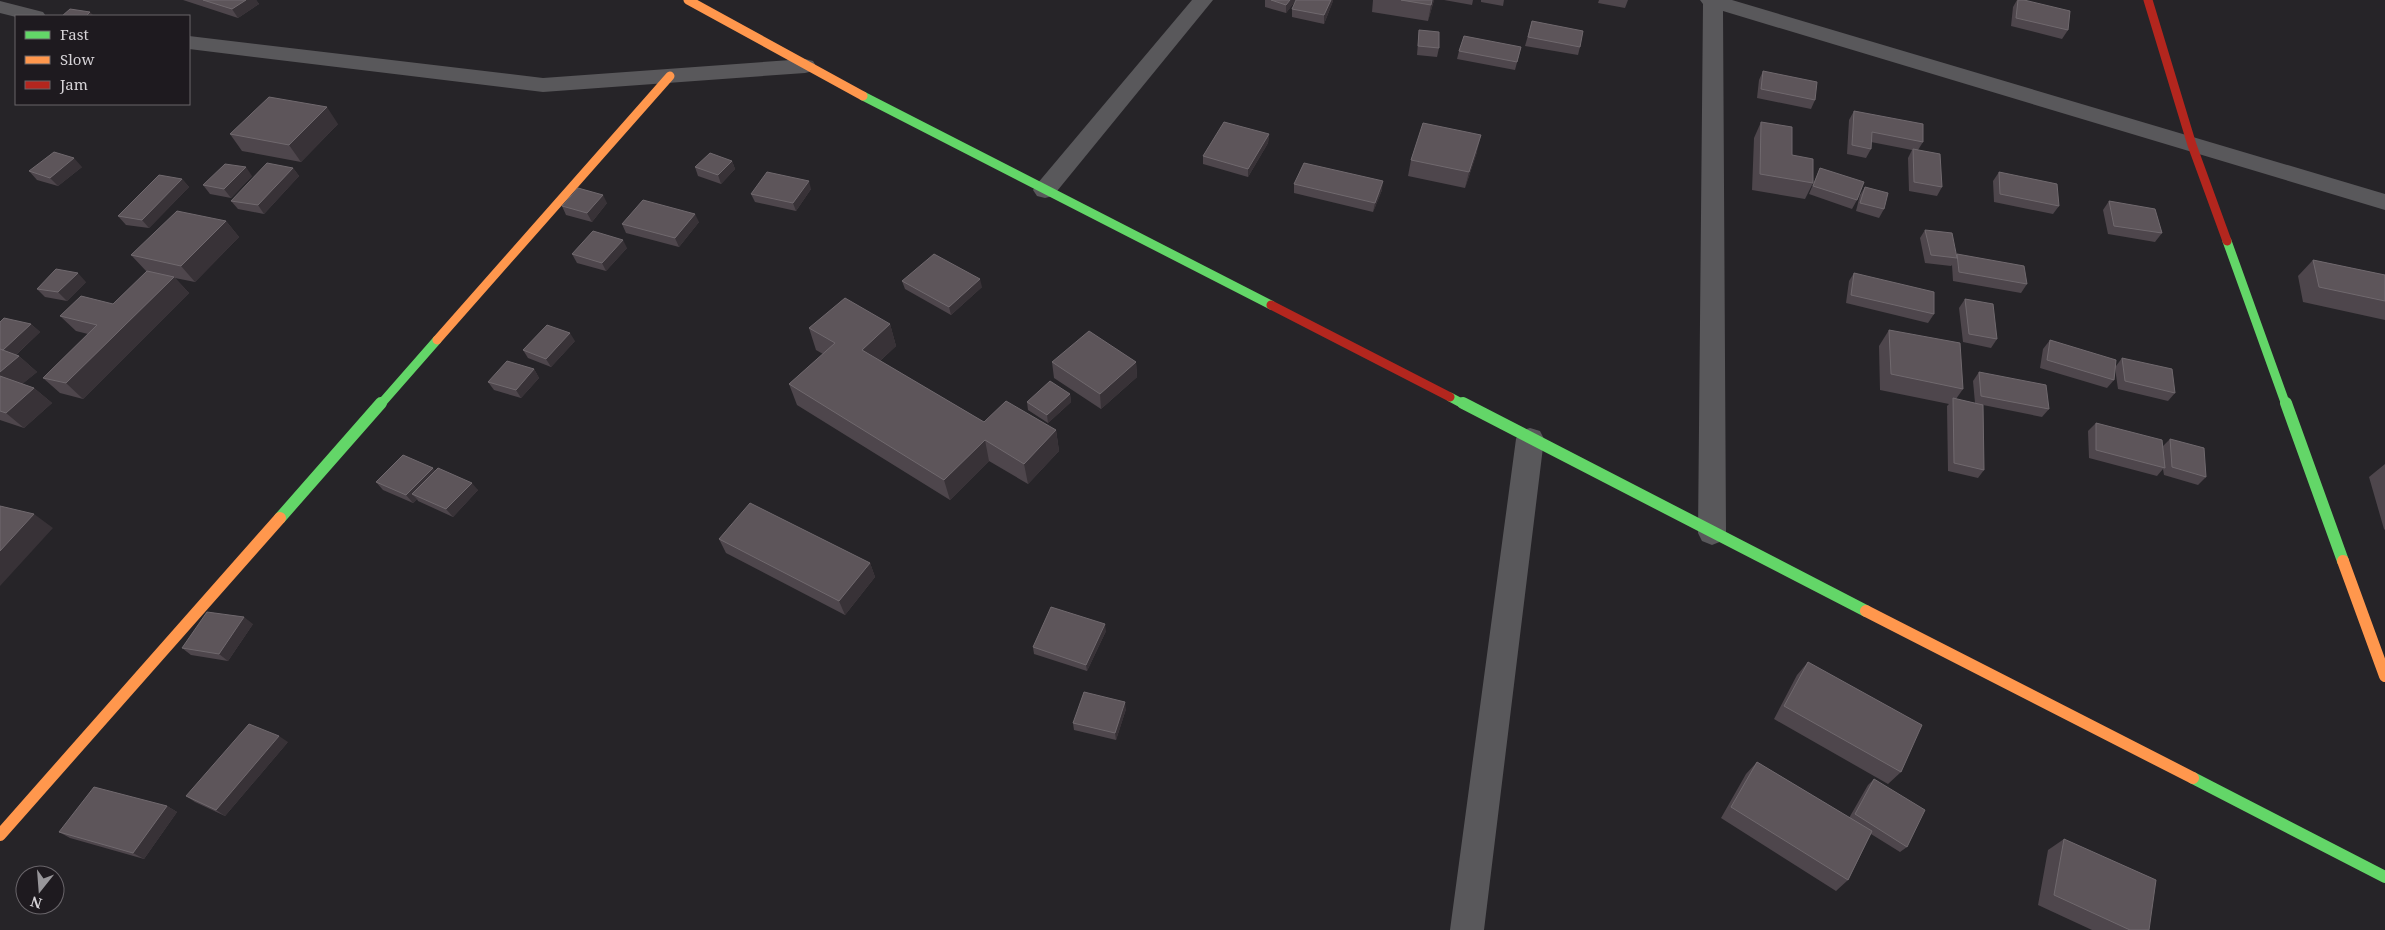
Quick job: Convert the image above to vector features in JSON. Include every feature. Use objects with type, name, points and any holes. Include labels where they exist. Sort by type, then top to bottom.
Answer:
[{"type":"street","points":[[688,0],[804,66],[2385,877]]},
{"type":"street","points":[[1045,190],[1203,0]]},
{"type":"street","points":[[1712,533],[1712,0],[2385,202]]},
{"type":"street","points":[[2148,0],[2192,145],[2385,676]]},
{"type":"street","points":[[0,7],[32,15]]},
{"type":"street","points":[[190,42],[543,85],[804,66]]},
{"type":"street","points":[[0,835],[670,76]]},
{"type":"street","points":[[1467,930],[1530,438]]},
{"type":"building","points":[[203,0],[246,0],[232,9]]},
{"type":"building","points":[[1271,0],[1290,0],[1286,5]]},
{"type":"building","points":[[1296,0],[1331,0],[1324,15],[1292,9]]},
{"type":"building","points":[[1401,0],[1432,0],[1431,5]]},
{"type":"building","points":[[2018,0],[2070,11],[2068,30],[2016,18]]},
{"type":"building","points":[[70,9],[90,12],[87,15],[63,15]]},
{"type":"building","points":[[1532,21],[1583,31],[1580,47],[1528,37]]},
{"type":"building","points":[[1419,30],[1439,32],[1439,48],[1418,46]]},
{"type":"building","points":[[1464,36],[1521,47],[1517,62],[1459,51]]},
{"type":"building","points":[[1763,71],[1817,82],[1815,100],[1761,89]]},
{"type":"building","points":[[269,97],[327,107],[289,145],[230,134]]},
{"type":"building","points":[[1854,111],[1923,124],[1923,142],[1872,132],[1871,149],[1852,145]]},
{"type":"building","points":[[1224,122],[1269,134],[1248,169],[1203,156]]},
{"type":"building","points":[[1761,122],[1792,127],[1792,155],[1813,159],[1813,183],[1760,174]]},
{"type":"building","points":[[1423,123],[1481,135],[1469,172],[1411,160]]},
{"type":"building","points":[[1913,149],[1940,154],[1942,187],[1914,182]]},
{"type":"building","points":[[54,152],[74,158],[50,178],[29,171]]},
{"type":"building","points":[[710,153],[732,161],[718,175],[695,167]]},
{"type":"building","points":[[267,163],[293,168],[258,205],[231,201]]},
{"type":"building","points":[[1304,163],[1383,181],[1375,203],[1294,184]]},
{"type":"building","points":[[225,164],[246,167],[224,189],[203,185]]},
{"type":"building","points":[[1820,168],[1864,182],[1857,200],[1813,186]]},
{"type":"building","points":[[767,172],[809,181],[793,203],[751,194]]},
{"type":"building","points":[[1999,172],[2057,184],[2059,206],[2000,194]]},
{"type":"building","points":[[159,175],[182,179],[142,220],[118,216]]},
{"type":"building","points":[[1865,187],[1888,193],[1884,209],[1860,203]]},
{"type":"building","points":[[578,188],[603,195],[587,213],[562,206]]},
{"type":"building","points":[[643,200],[695,214],[675,238],[622,224]]},
{"type":"building","points":[[2109,201],[2155,209],[2162,233],[2114,226]]},
{"type":"building","points":[[177,211],[226,221],[181,266],[131,255]]},
{"type":"building","points":[[1925,230],[1952,233],[1957,258],[1931,255]]},
{"type":"building","points":[[593,231],[623,240],[602,263],[572,254]]},
{"type":"building","points":[[934,254],[980,279],[949,307],[902,281]]},
{"type":"building","points":[[1957,254],[2024,266],[2027,284],[1959,272]]},
{"type":"building","points":[[2313,260],[2385,275],[2385,301],[2319,287]]},
{"type":"building","points":[[56,269],[78,273],[58,292],[37,289]]},
{"type":"building","points":[[147,271],[174,277],[66,383],[43,378],[97,325],[60,316],[81,296],[113,304]]},
{"type":"building","points":[[1854,273],[1934,292],[1934,314],[1851,295]]},
{"type":"building","points":[[845,298],[890,324],[862,350],[984,422],[1006,401],[1056,430],[1024,464],[985,440],[944,480],[789,384],[835,343],[809,328]]},
{"type":"building","points":[[1965,299],[1993,304],[1997,339],[1969,334]]},
{"type":"building","points":[[4,318],[31,324],[3,350],[0,349],[0,322]]},
{"type":"building","points":[[547,325],[570,333],[546,359],[523,350]]},
{"type":"building","points":[[1889,330],[1960,343],[1963,389],[1891,374]]},
{"type":"building","points":[[1089,331],[1136,362],[1100,394],[1052,362]]},
{"type":"building","points":[[2050,340],[2116,360],[2114,380],[2047,360]]},
{"type":"building","points":[[0,349],[19,356],[0,372]]},
{"type":"building","points":[[2122,358],[2172,369],[2175,393],[2125,381]]},
{"type":"building","points":[[507,361],[534,369],[516,390],[488,382]]},
{"type":"building","points":[[1979,372],[2046,385],[2049,409],[1981,396]]},
{"type":"building","points":[[0,376],[34,388],[6,413],[0,411]]},
{"type":"building","points":[[1050,381],[1070,394],[1047,415],[1027,402]]},
{"type":"building","points":[[1953,398],[1983,405],[1984,470],[1954,463]]},
{"type":"building","points":[[2096,423],[2162,440],[2165,468],[2096,450]]},
{"type":"building","points":[[2170,439],[2204,448],[2206,477],[2172,467]]},
{"type":"building","points":[[403,455],[433,468],[406,495],[376,482]]},
{"type":"building","points":[[438,468],[472,483],[446,509],[412,494]]},
{"type":"building","points":[[750,503],[870,563],[839,601],[719,539]]},
{"type":"building","points":[[0,506],[34,514],[0,551]]},
{"type":"building","points":[[1051,607],[1105,624],[1086,665],[1033,647]]},
{"type":"building","points":[[207,612],[244,617],[219,654],[182,648]]},
{"type":"building","points":[[1808,662],[1922,725],[1901,772],[1784,706]]},
{"type":"building","points":[[1084,692],[1125,702],[1115,733],[1073,723]]},
{"type":"building","points":[[249,724],[279,736],[216,810],[186,796]]},
{"type":"building","points":[[1757,762],[1872,831],[1848,880],[1731,807]]},
{"type":"building","points":[[1874,779],[1925,810],[1907,847],[1855,814]]},
{"type":"building","points":[[94,787],[167,806],[133,853],[59,832]]},
{"type":"building","points":[[2064,839],[2156,880],[2149,930],[2130,930],[2054,895]]},
{"type":"traffic: fast","points":[[863,96],[1271,305]]},
{"type":"traffic: fast","points":[[2227,241],[2343,561]]},
{"type":"traffic: fast","points":[[280,518],[437,340]]},
{"type":"traffic: fast","points":[[1450,397],[1866,611]]},
{"type":"traffic: fast","points":[[2193,778],[2385,877]]},
{"type":"traffic: slow","points":[[688,0],[805,66],[863,96]]},
{"type":"traffic: slow","points":[[437,340],[670,76]]},
{"type":"traffic: slow","points":[[0,835],[280,518]]},
{"type":"traffic: slow","points":[[2343,561],[2385,676]]},
{"type":"traffic: slow","points":[[1866,611],[2193,778]]},
{"type":"traffic: jam","points":[[2148,0],[2192,145],[2227,241]]},
{"type":"traffic: jam","points":[[1271,305],[1450,397]]}]
